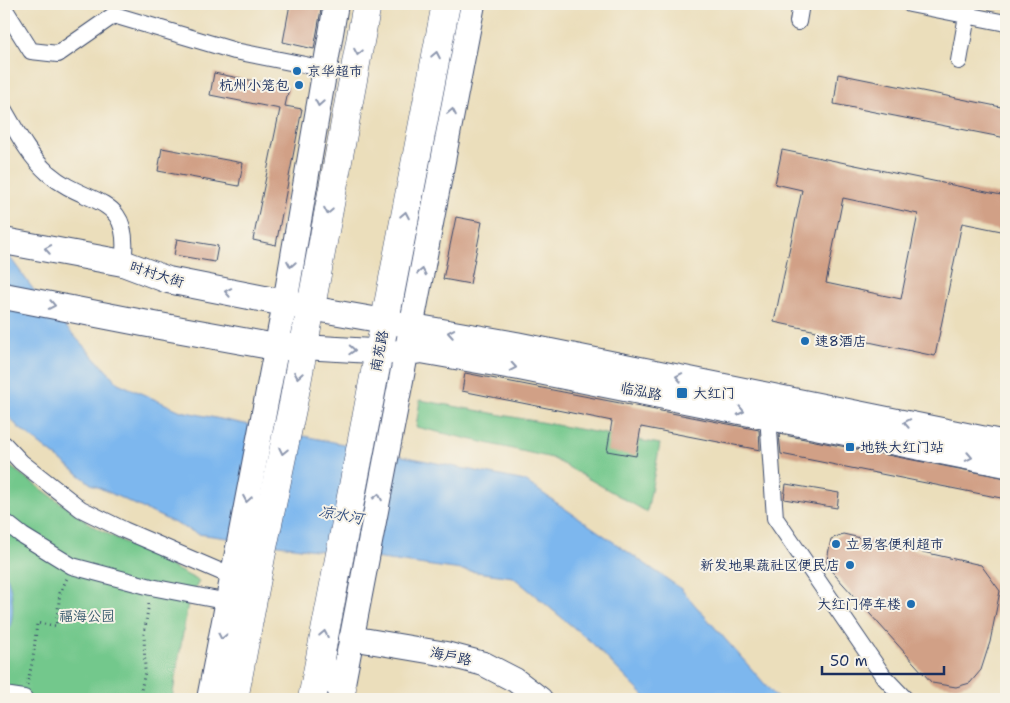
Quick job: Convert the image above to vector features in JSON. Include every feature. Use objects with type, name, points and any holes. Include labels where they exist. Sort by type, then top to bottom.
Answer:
[{"type":"highway","points":[[234,699],[249,555],[292,404],[303,347],[297,306],[367,4]]},
{"type":"highway","name":"南苑路","points":[[312,699],[446,4]]},
{"type":"highway","points":[[319,663],[341,693]]},
{"type":"main road","name":"时村大街","points":[[4,241],[123,263],[168,280],[297,306]]},
{"type":"main road","points":[[4,296],[276,347],[303,347]]},
{"type":"street","points":[[209,699],[233,577],[249,555],[265,400],[276,347],[297,306],[325,69],[336,4]]},
{"type":"street","points":[[341,693],[473,4]]},
{"type":"street","points":[[798,22],[801,4]]},
{"type":"street","points":[[910,4],[968,9],[1006,23]]},
{"type":"street","points":[[4,8],[31,51],[58,54],[111,9],[235,51],[325,69]]},
{"type":"street","points":[[959,61],[968,9]]},
{"type":"street","points":[[4,110],[38,164],[62,183],[105,205],[117,214],[123,226],[126,244],[123,263]]},
{"type":"street","name":"临泓路","points":[[297,306],[525,346],[1006,443]]},
{"type":"street","name":"临泓路","points":[[303,347],[406,353],[421,351],[519,368],[1006,465]]},
{"type":"street","points":[[770,417],[769,430],[775,518],[884,677],[905,699]]},
{"type":"street","points":[[4,444],[21,462],[81,509],[124,530],[233,577]]},
{"type":"street","points":[[4,521],[23,536],[72,566],[151,587],[229,602]]},
{"type":"street","name":"海户路","points":[[351,638],[446,654],[484,664],[515,680],[540,699]]},
{"type":"street","points":[[4,695],[24,698]]},
{"type":"path","points":[[24,698],[34,659],[37,623],[56,626],[60,593],[72,566]]},
{"type":"path","points":[[139,699],[145,672],[144,634],[151,587]]},
{"type":"green space","points":[[420,400],[660,444],[647,512],[552,458],[416,427]]},
{"type":"green space","name":"福海公园","points":[[4,462],[93,526],[199,581],[188,603],[172,699],[4,699]]},
{"type":"water","name":"凉水河","points":[[4,249],[41,300],[118,383],[181,411],[525,481],[680,588],[778,699],[647,699],[591,642],[513,577],[198,534],[91,484],[18,427],[4,411]]},
{"type":"water","points":[[4,570],[10,586],[13,605],[11,624],[4,640]]},
{"type":"building","points":[[290,4],[322,4],[314,49],[283,42]]},
{"type":"building","points":[[214,73],[289,88],[285,106],[302,109],[276,245],[253,240],[280,109],[210,95]]},
{"type":"building","points":[[838,74],[1006,108],[1006,138],[834,104]]},
{"type":"building","points":[[162,148],[243,163],[239,186],[158,171]]},
{"type":"building","points":[[782,150],[1006,196],[1006,232],[962,223],[935,356],[774,322],[802,190],[775,184]],"holes":[[[843,198],[918,214],[901,299],[826,283]]]},
{"type":"building","points":[[456,217],[482,222],[470,284],[443,279]]},
{"type":"building","points":[[177,239],[218,246],[215,262],[174,255]]},
{"type":"building","points":[[465,373],[759,430],[760,450],[641,427],[636,456],[607,451],[612,421],[462,391]]},
{"type":"building","points":[[779,434],[1006,478],[1006,499],[781,454]]},
{"type":"building","points":[[786,484],[839,493],[837,508],[784,499]]},
{"type":"building","points":[[843,534],[981,565],[1000,591],[990,642],[981,670],[970,683],[956,687],[932,683],[826,565],[831,539]]},
{"type":"place","name":"京华超市","points":[[297,71]]},
{"type":"place","name":"杭州小笼包","points":[[299,85]]},
{"type":"place","name":"速8酒店","points":[[805,341]]},
{"type":"place","name":"大红门","points":[[682,393]]},
{"type":"place","name":"地铁大红门站","points":[[850,447]]},
{"type":"place","name":"立易客便利超市","points":[[836,544]]},
{"type":"place","name":"新发地果蔬社区便民店","points":[[850,565]]},
{"type":"place","name":"大红门停车楼","points":[[911,604]]}]
